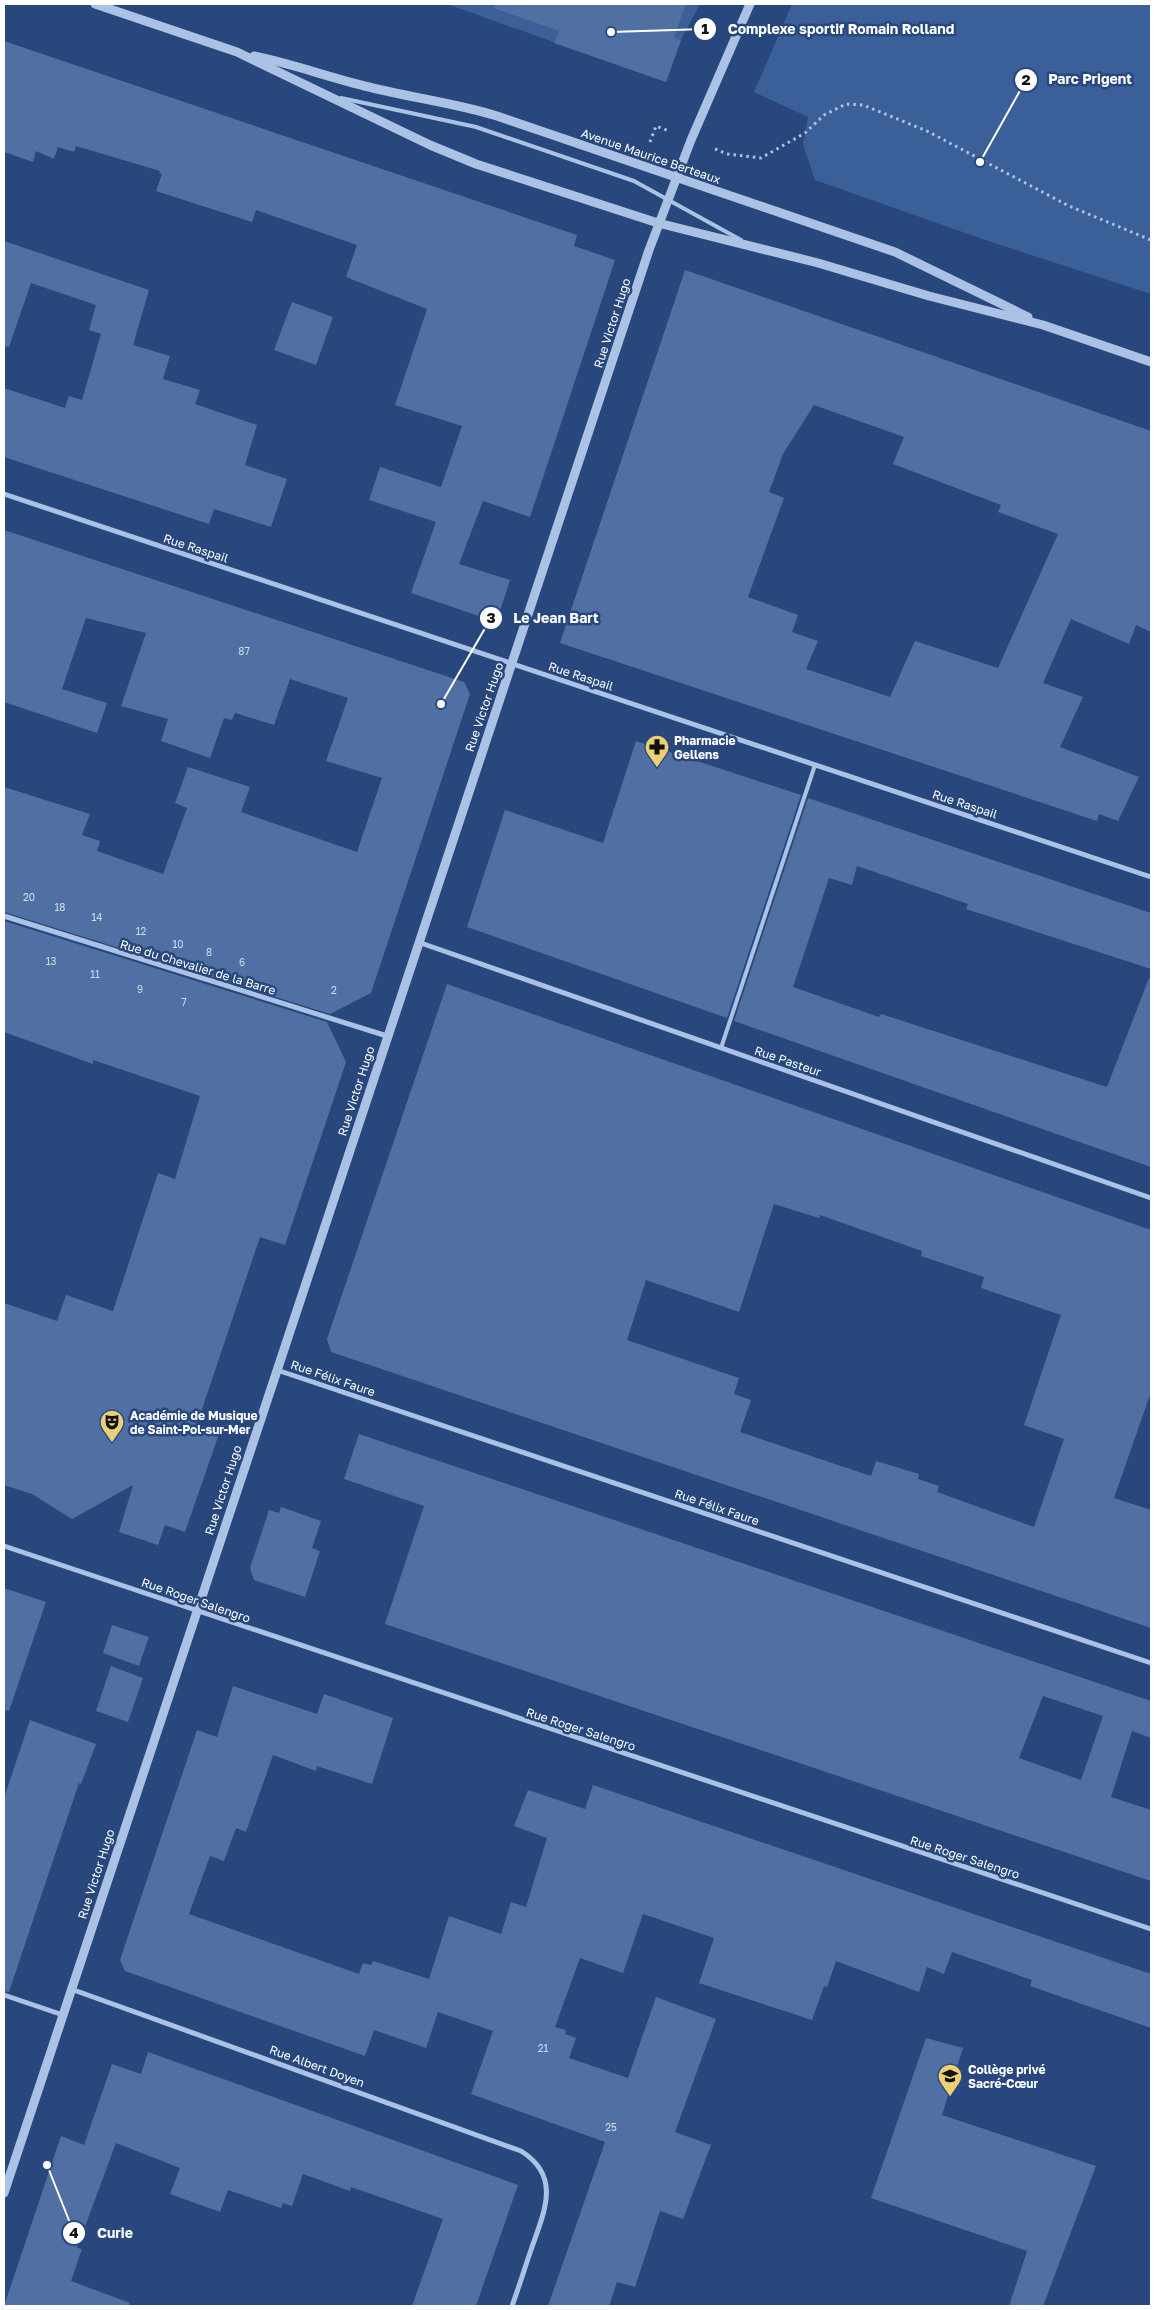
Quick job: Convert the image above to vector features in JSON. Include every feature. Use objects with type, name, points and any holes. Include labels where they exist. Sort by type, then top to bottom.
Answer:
[{"type":"street","name":"Avenue Maurice Berteaux","points":[[95,4],[237,52],[300,66],[366,86],[482,112],[676,177],[895,252],[1043,325]]},
{"type":"street","name":"Rue Victor Hugo","points":[[4,2193],[658,223],[691,140],[750,4]]},
{"type":"street","name":"Avenue Maurice Berteaux","points":[[237,52],[465,160],[658,223],[831,266],[938,298],[1043,325],[1151,362]]},
{"type":"street","name":"Rue Raspail","points":[[4,494],[1151,877]]},
{"type":"street","name":"Rue du Chevalier de la Barre","points":[[4,916],[387,1036]]},
{"type":"street","name":"Rue Pasteur","points":[[418,942],[1151,1198]]},
{"type":"street","name":"Rue Félix Faure","points":[[276,1370],[1151,1664]]},
{"type":"street","name":"Rue Roger Salengro","points":[[4,1546],[1151,1929]]},
{"type":"street","name":"Rue Albert Doyen","points":[[71,1989],[521,2150],[535,2161],[544,2177],[548,2193],[512,2306]]},
{"type":"street","points":[[4,1995],[63,2014]]},
{"type":"lane","points":[[326,94],[357,103],[476,127],[634,181],[754,248]]},
{"type":"lane","points":[[721,1048],[815,765]]},
{"type":"path","points":[[691,140],[727,154],[761,158],[805,133],[824,115],[846,104],[862,105],[927,131],[1068,206],[1151,240]]},
{"type":"shaded area","points":[[447,4],[700,4],[681,40],[666,82]]},
{"type":"shaded area","points":[[792,4],[1151,4],[1151,294],[988,241],[815,180],[803,144],[808,117],[754,92]]},
{"type":"building","points":[[495,4],[686,4],[674,37],[681,40],[666,82],[554,43],[559,31],[494,8]]},
{"type":"building","points":[[4,41],[577,235],[574,246],[615,260],[530,517],[483,501],[459,564],[510,580],[500,611],[485,618],[411,593],[436,522],[369,500],[380,467],[441,487],[462,426],[395,405],[427,309],[346,277],[357,245],[256,210],[252,222],[156,191],[162,174],[159,173],[160,171],[76,146],[74,152],[58,147],[54,159],[36,151],[33,162],[4,152]]},
{"type":"building","points":[[4,241],[149,290],[133,345],[170,356],[163,379],[200,390],[195,404],[257,425],[245,465],[287,479],[271,527],[214,509],[209,524],[4,457],[4,388],[65,408],[69,396],[82,400],[101,334],[89,330],[96,305],[31,283],[9,347],[4,346]]},
{"type":"building","points":[[685,270],[1151,431],[1151,632],[1136,625],[1129,644],[1071,619],[1043,683],[1083,697],[1060,747],[1139,777],[1118,821],[1099,814],[1097,821],[560,643]],"holes":[[[814,405],[904,437],[893,464],[1001,505],[998,512],[1058,534],[998,668],[915,641],[890,697],[806,669],[818,641],[792,632],[798,615],[748,597],[784,498],[769,492],[783,454]]]},
{"type":"building","points":[[292,302],[333,317],[316,365],[274,350]]},
{"type":"building","points":[[4,530],[464,682],[470,694],[371,993],[330,1014],[4,912],[4,787],[90,814],[82,835],[100,841],[97,851],[163,874],[187,808],[175,803],[188,767],[250,787],[241,812],[357,852],[382,778],[326,761],[348,698],[290,679],[274,725],[235,713],[232,720],[224,718],[210,758],[161,741],[168,719],[121,706],[146,633],[86,618],[62,689],[107,703],[97,733],[4,702]]},
{"type":"building","points":[[636,741],[801,795],[727,1018],[467,927],[505,810],[603,843]]},
{"type":"building","points":[[808,798],[1151,913],[1151,969],[966,909],[968,904],[857,866],[852,885],[829,878],[793,987],[879,1017],[881,1014],[1107,1087],[1149,978],[1151,979],[1151,1167],[734,1021]]},
{"type":"building","points":[[4,921],[327,1022],[346,1062],[285,1245],[260,1237],[197,1424],[220,1431],[185,1532],[165,1525],[158,1545],[119,1532],[133,1485],[72,1519],[32,1494],[4,1485],[4,1303],[57,1321],[66,1295],[113,1311],[158,1173],[175,1179],[200,1096],[93,1060],[93,1064],[4,1032]]},
{"type":"building","points":[[447,984],[1151,1230],[1151,1392],[1114,1498],[1151,1510],[1151,1628],[331,1352],[327,1339]],"holes":[[[774,1204],[819,1218],[820,1215],[922,1251],[921,1256],[984,1277],[981,1288],[1061,1315],[1024,1425],[1064,1439],[1034,1527],[937,1492],[939,1486],[918,1479],[919,1474],[876,1461],[871,1476],[740,1432],[751,1400],[734,1394],[739,1378],[627,1340],[646,1280],[739,1312]]]},
{"type":"building","points":[[359,1434],[1151,1701],[1151,1738],[1132,1731],[1111,1797],[1151,1810],[1151,1881],[385,1624],[424,1506],[344,1479]],"holes":[[[1043,1696],[1103,1716],[1081,1780],[1019,1758]]]},
{"type":"building","points":[[281,1507],[321,1521],[312,1548],[320,1551],[305,1597],[254,1580],[250,1568],[269,1510],[279,1513]]},
{"type":"building","points":[[4,1588],[46,1602],[9,1711],[4,1710]]},
{"type":"building","points":[[112,1625],[149,1637],[139,1666],[103,1653]]},
{"type":"building","points":[[111,1666],[143,1678],[128,1722],[96,1711]]},
{"type":"building","points":[[233,1686],[317,1714],[324,1694],[393,1718],[372,1784],[317,1766],[316,1771],[273,1755],[246,1832],[236,1828],[224,1861],[210,1856],[189,1914],[359,1974],[363,1963],[371,1965],[373,1961],[429,1979],[449,1916],[501,1934],[511,1902],[526,1907],[547,1838],[514,1826],[528,1790],[585,1809],[593,1785],[1151,1974],[1151,2028],[1030,1986],[1032,1980],[952,1952],[944,1974],[927,1967],[919,1992],[836,1961],[827,1987],[824,1986],[812,2020],[699,1983],[714,1938],[643,1914],[623,1973],[580,1958],[555,2027],[566,2030],[565,2034],[576,2038],[569,2058],[628,2078],[656,1997],[716,2019],[675,2132],[711,2145],[683,2219],[660,2211],[635,2287],[617,2282],[609,2306],[548,2306],[605,2142],[471,2094],[493,2031],[438,2012],[426,2048],[374,2030],[365,2056],[125,1971],[120,1960],[197,1730],[217,1737]]},
{"type":"building","points":[[30,1720],[96,1744],[81,1784],[79,1783],[9,1992],[4,1991],[4,1798]]},
{"type":"building","points":[[926,2038],[963,2048],[942,2115],[1096,2166],[1043,2306],[1009,2306],[1027,2251],[871,2198]]},
{"type":"building","points":[[148,2052],[518,2185],[476,2306],[412,2306],[443,2219],[351,2187],[350,2191],[303,2174],[292,2206],[283,2203],[281,2208],[228,2190],[220,2212],[170,2194],[180,2168],[116,2143],[77,2248],[82,2249],[71,2281],[130,2303],[129,2306],[4,2306],[61,2136],[84,2145],[112,2064],[141,2074]]},
{"type":"place","name":"Complexe sportif Romain Rolland","points":[[611,32]]},
{"type":"place","name":"Parc Prigent","points":[[980,162]]},
{"type":"place","name":"Le Jean Bart","points":[[441,704]]},
{"type":"place","name":"Pharmacie Gellens","points":[[657,768]]},
{"type":"place","name":"Académie de Musique de Saint-Pol-sur-Mer","points":[[112,1443]]},
{"type":"place","name":"Collège privé Sacré-Cœur","points":[[950,2097]]},
{"type":"place","name":"Curie","points":[[47,2165]]}]
